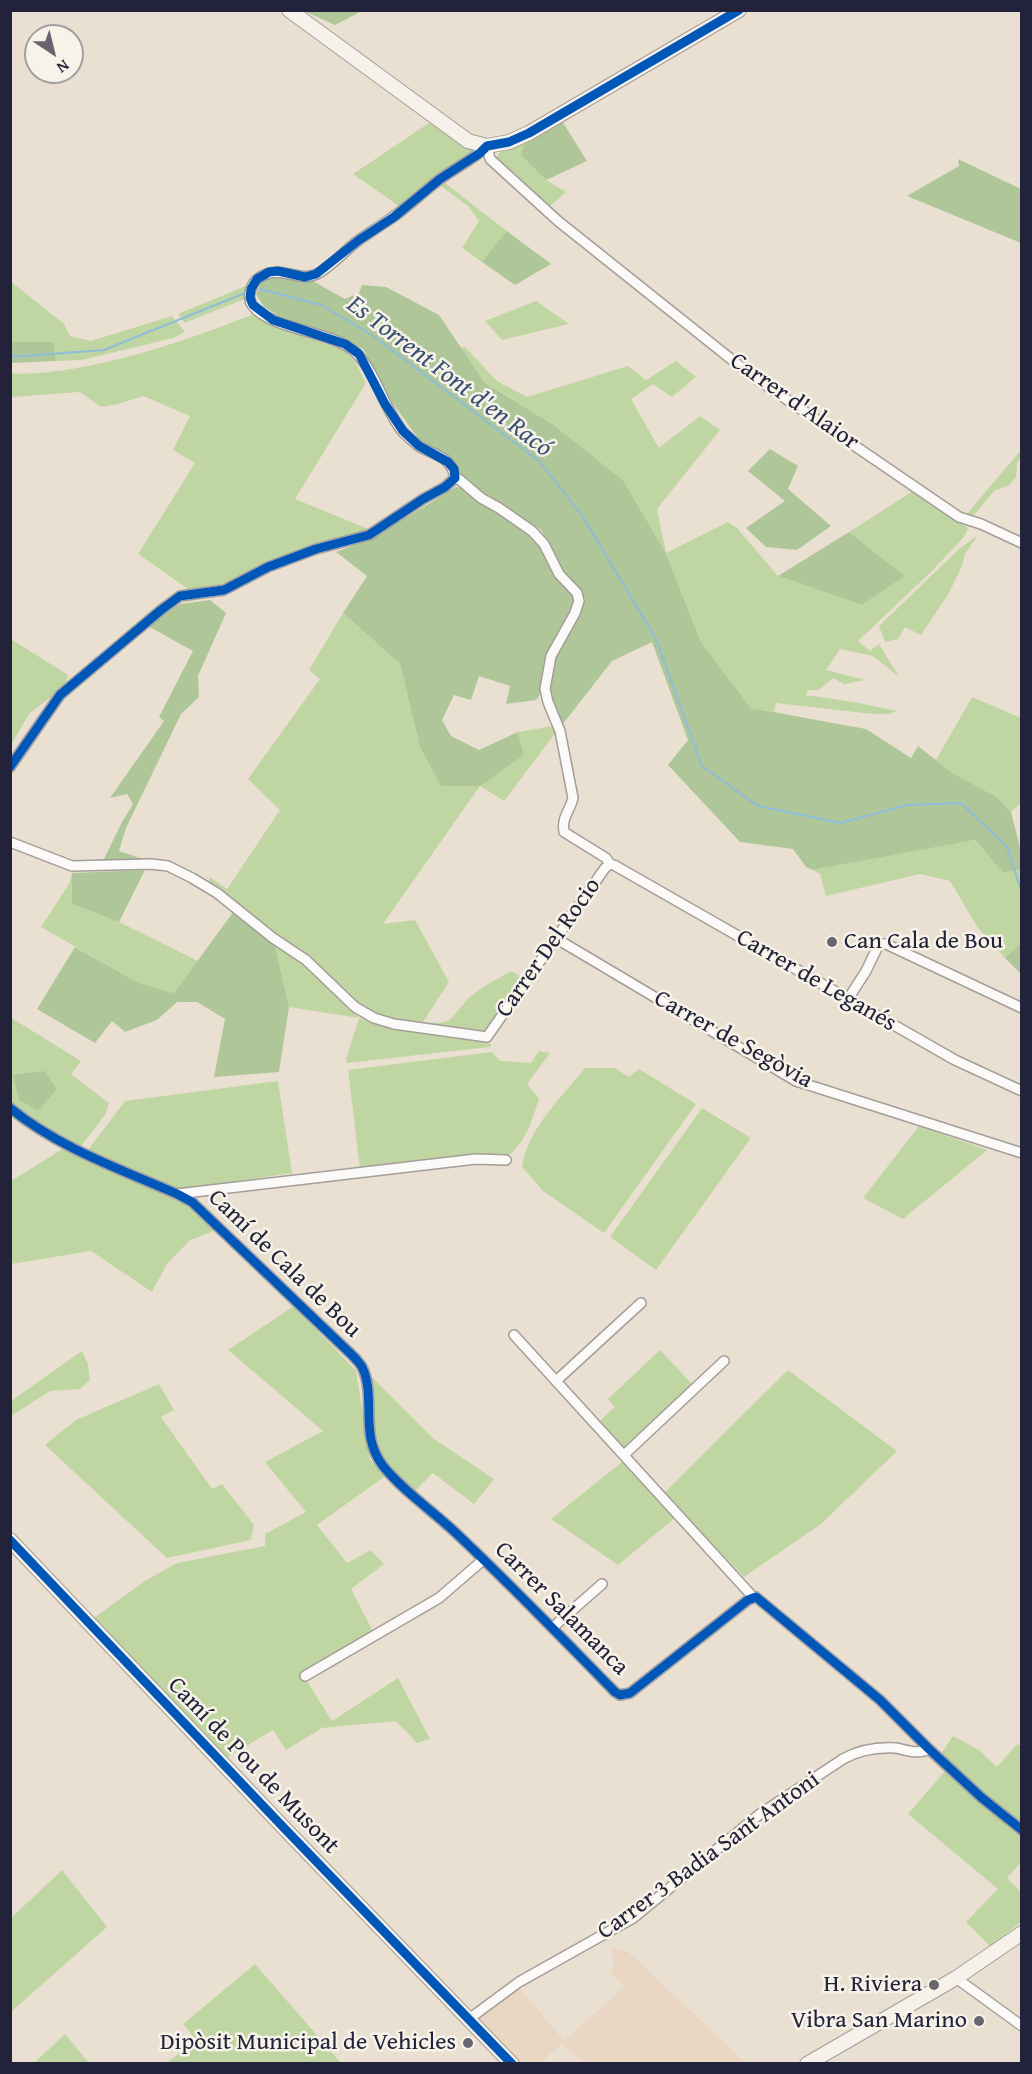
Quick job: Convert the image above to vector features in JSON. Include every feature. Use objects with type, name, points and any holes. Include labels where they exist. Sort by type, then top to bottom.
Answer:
[{"type":"street","points":[[289,10],[468,141],[487,146],[509,142],[529,133],[739,10]]},
{"type":"street","points":[[10,768],[60,695],[180,596],[224,590],[268,567],[316,549],[369,535],[446,486],[454,478],[454,469],[448,462],[419,446],[403,431],[385,404],[359,354],[345,344],[273,320],[253,305],[250,298],[251,289],[257,279],[269,272],[278,271],[305,277],[316,274],[487,146]]},
{"type":"street","name":"Carrer d'Alaior","points":[[487,146],[490,159],[558,221],[751,375],[959,517],[981,524],[1022,543]]},
{"type":"street","name":"Carrer de Leganés","points":[[454,478],[532,531],[544,544],[559,574],[577,593],[579,601],[577,607],[551,656],[545,689],[560,730],[573,798],[571,807],[564,818],[564,832],[612,864],[955,1060],[1022,1091]]},
{"type":"street","name":"Carrer Del Rocio","points":[[10,842],[72,866],[151,864],[168,867],[217,893],[273,938],[306,960],[355,1006],[374,1018],[394,1024],[488,1037],[605,868],[612,864]]},
{"type":"street","name":"Carrer de Segòvia","points":[[557,939],[796,1081],[1022,1153]]},
{"type":"street","points":[[848,999],[866,971],[879,944],[886,944],[1022,1008]]},
{"type":"street","name":"Camí de Cala de Bou","points":[[10,1108],[26,1121],[70,1147],[177,1194],[204,1212],[363,1367],[373,1448],[382,1464],[392,1475]]},
{"type":"street","points":[[177,1194],[476,1159],[506,1160]]},
{"type":"street","points":[[556,1381],[641,1303]]},
{"type":"street","points":[[514,1335],[625,1454],[753,1597],[758,1598],[880,1700],[982,1798],[1022,1830]]},
{"type":"street","points":[[625,1454],[724,1361]]},
{"type":"street","name":"Carrer Salamanca","points":[[392,1475],[483,1560],[615,1692],[626,1695],[753,1597]]},
{"type":"street","name":"Camí de Pou de Musont","points":[[10,1540],[512,2064]]},
{"type":"street","points":[[305,1676],[439,1598],[483,1560]]},
{"type":"street","points":[[552,1628],[602,1584]]},
{"type":"street","name":"Carrer 3 Badia Sant Antoni","points":[[469,2019],[519,1982],[633,1918],[760,1814],[843,1759],[875,1749],[894,1748],[923,1753],[929,1749]]},
{"type":"street","points":[[807,2064],[956,1978],[1022,1932]]},
{"type":"street","points":[[956,1978],[1022,2026]]},
{"type":"shaded area","points":[[611,1949],[626,1950],[746,2063],[585,2063],[561,2044],[540,2063],[521,2063],[477,2020],[520,1988],[564,2041],[624,1987],[610,1971],[614,1965]]},
{"type":"green space","points":[[304,11],[362,11],[335,25]]},
{"type":"green space","points":[[432,121],[474,149],[469,158],[400,207],[353,174]]},
{"type":"green space","points":[[562,121],[587,161],[546,180],[521,155],[525,142]]},
{"type":"green space","points":[[525,142],[546,180],[566,192],[549,207],[496,160],[504,150]]},
{"type":"green space","points":[[958,159],[1021,189],[1021,243],[907,196],[959,166]]},
{"type":"green space","points":[[445,183],[508,232],[482,262],[462,248],[479,221],[468,206],[441,186]]},
{"type":"green space","points":[[507,231],[551,264],[515,285],[482,262]]},
{"type":"green space","points":[[272,275],[311,280],[345,299],[359,293],[362,285],[386,287],[439,315],[485,383],[554,425],[623,480],[666,553],[701,642],[751,708],[866,729],[911,758],[918,746],[954,774],[997,797],[1011,812],[1021,851],[1021,869],[1003,873],[975,840],[813,870],[806,867],[793,849],[740,842],[668,765],[688,740],[652,642],[612,661],[562,725],[552,704],[549,691],[550,677],[558,650],[585,599],[559,566],[541,530],[476,488],[461,475],[453,459],[420,441],[392,402],[363,349],[279,316],[264,307],[256,294],[261,282]]},
{"type":"green space","points":[[10,281],[64,324],[70,336],[91,341],[172,316],[185,332],[173,338],[82,360],[56,361],[52,342],[11,342]]},
{"type":"green space","points":[[248,285],[245,299],[184,323],[178,314]]},
{"type":"green space","points":[[536,301],[569,324],[502,340],[485,321]]},
{"type":"green space","points":[[255,314],[274,326],[344,350],[355,362],[366,383],[295,499],[371,530],[309,549],[226,585],[199,593],[188,589],[138,554],[195,463],[173,450],[190,416],[143,396],[101,407],[80,392],[11,397],[11,373],[90,366],[138,354]]},
{"type":"green space","points":[[11,342],[53,342],[56,361],[11,363]]},
{"type":"green space","points":[[465,347],[497,381],[527,397],[628,366],[646,380],[676,361],[696,377],[672,397],[653,384],[631,399],[659,448],[700,416],[720,430],[657,509],[666,553],[623,480],[554,425],[485,383],[461,348]]},
{"type":"green space","points":[[770,449],[798,466],[788,489],[831,526],[797,550],[766,547],[746,528],[785,501],[748,471]]},
{"type":"green space","points":[[1021,450],[1016,477],[1008,486],[995,490],[973,516],[966,515]]},
{"type":"green space","points":[[456,487],[463,488],[474,499],[493,509],[536,540],[554,575],[571,591],[575,601],[542,692],[536,700],[506,704],[510,686],[479,676],[471,700],[454,695],[442,720],[451,736],[479,750],[518,732],[524,755],[480,786],[441,786],[420,747],[400,664],[343,613],[367,576],[336,552],[373,538]]},
{"type":"green space","points":[[913,491],[968,528],[964,537],[931,572],[858,641],[870,651],[879,644],[899,677],[873,656],[840,649],[826,670],[865,680],[844,684],[833,678],[819,690],[808,690],[806,695],[897,711],[889,714],[776,703],[774,712],[751,708],[701,642],[666,553],[728,522],[737,528],[778,576],[862,605],[905,576],[849,532]]},
{"type":"green space","points":[[849,532],[905,576],[862,605],[778,576]]},
{"type":"green space","points":[[978,535],[965,554],[949,593],[921,635],[905,627],[898,639],[885,642],[879,626],[958,550]]},
{"type":"green space","points":[[210,600],[226,613],[198,676],[199,697],[181,714],[126,828],[119,851],[149,861],[77,862],[104,859],[133,804],[127,794],[110,798],[164,721],[159,717],[193,651],[148,626],[180,604]]},
{"type":"green space","points":[[343,613],[400,664],[420,747],[524,755],[518,732],[553,726],[557,731],[504,801],[480,786],[383,924],[415,920],[449,982],[423,1022],[447,1021],[474,993],[511,971],[525,979],[486,1033],[401,1023],[377,1016],[358,1005],[275,935],[209,884],[210,877],[227,889],[280,810],[248,779],[320,679],[309,670]]},
{"type":"green space","points":[[11,639],[68,675],[65,686],[29,714],[11,745]]},
{"type":"green space","points":[[972,697],[1021,718],[1021,803],[1011,812],[997,797],[954,774],[936,760]]},
{"type":"green space","points":[[975,840],[1003,873],[1021,869],[1021,943],[1005,958],[978,928],[950,881],[920,874],[826,896],[820,874],[813,870]]},
{"type":"green space","points":[[145,870],[119,922],[72,904],[72,873]]},
{"type":"green space","points":[[72,873],[72,904],[119,922],[198,961],[174,993],[139,983],[41,927],[69,884]]},
{"type":"green space","points":[[234,911],[275,945],[289,1007],[279,1072],[214,1077],[225,1019],[197,1002],[177,1002],[157,1020],[125,1032],[112,1021],[95,1043],[37,1009],[75,947],[139,983],[174,993]]},
{"type":"green space","points":[[1021,943],[1022,974],[1005,958]]},
{"type":"green space","points":[[275,945],[298,960],[359,1018],[289,1007]]},
{"type":"green space","points":[[10,1017],[81,1061],[71,1074],[109,1103],[105,1115],[81,1146],[74,1146],[29,1119],[11,1103]]},
{"type":"green space","points":[[359,1018],[382,1026],[491,1044],[490,1047],[347,1063],[346,1059]]},
{"type":"green space","points":[[539,1051],[550,1053],[527,1084],[539,1099],[523,1139],[506,1157],[360,1169],[348,1070],[492,1052],[500,1061],[531,1063]]},
{"type":"green space","points":[[585,1068],[615,1068],[629,1077],[639,1069],[696,1104],[604,1233],[543,1191],[522,1167],[525,1153],[538,1126]]},
{"type":"green space","points":[[44,1071],[57,1089],[38,1111],[19,1100],[13,1075]]},
{"type":"green space","points":[[278,1081],[292,1173],[179,1190],[88,1150],[125,1101]]},
{"type":"green space","points":[[702,1108],[751,1138],[656,1270],[610,1237]]},
{"type":"green space","points":[[919,1126],[987,1150],[903,1219],[863,1198]]},
{"type":"green space","points":[[64,1148],[184,1204],[215,1230],[189,1241],[167,1264],[152,1292],[91,1251],[11,1264],[11,1181]]},
{"type":"green space","points":[[294,1306],[356,1371],[370,1459],[384,1477],[317,1525],[347,1563],[371,1550],[384,1564],[351,1589],[374,1633],[303,1675],[332,1721],[398,1678],[430,1739],[417,1743],[396,1721],[322,1728],[286,1750],[273,1730],[226,1758],[94,1618],[145,1581],[177,1563],[265,1546],[265,1534],[306,1512],[265,1462],[323,1431],[228,1350]]},
{"type":"green space","points":[[660,1350],[694,1386],[625,1450],[599,1422],[615,1407],[608,1399]]},
{"type":"green space","points":[[82,1351],[88,1364],[90,1380],[80,1389],[50,1391],[11,1416],[11,1401]]},
{"type":"green space","points":[[788,1370],[897,1451],[821,1524],[744,1577],[664,1493]]},
{"type":"green space","points":[[372,1377],[434,1439],[494,1479],[474,1504],[433,1473],[414,1492],[382,1459],[373,1420]]},
{"type":"green space","points":[[159,1384],[174,1410],[161,1417],[212,1489],[222,1484],[254,1525],[251,1540],[167,1558],[45,1445],[76,1420]]},
{"type":"green space","points":[[622,1462],[676,1517],[618,1565],[551,1519]]},
{"type":"green space","points":[[953,1736],[979,1750],[997,1767],[1017,1744],[1021,1746],[1021,1822],[999,1807],[941,1754]]},
{"type":"green space","points":[[945,1771],[1021,1835],[1021,1862],[1007,1878],[1021,1892],[1021,1922],[990,1946],[966,1922],[998,1889],[908,1814]]},
{"type":"green space","points":[[62,1870],[107,1927],[11,2012],[11,1918]]},
{"type":"green space","points":[[255,1964],[341,2063],[167,2063],[196,2040],[183,2024]]},
{"type":"green space","points":[[65,2034],[89,2063],[34,2063]]},
{"type":"waterway","name":"Es Torrent Font d'en Racó","points":[[260,289],[321,305],[372,335],[539,461],[583,517],[656,639],[702,766],[758,806],[841,823],[907,805],[961,803],[1007,847],[1022,893]]},
{"type":"waterway","name":"Es Torrent Font d'en Racó","points":[[10,357],[104,350],[245,293]]},
{"type":"cycle path","points":[[10,767],[60,695],[180,596],[224,590],[268,567],[316,549],[369,535],[445,487],[455,478],[454,469],[448,462],[419,446],[403,431],[385,404],[359,354],[345,344],[273,320],[253,305],[250,298],[251,289],[257,279],[269,272],[278,271],[305,277],[316,274],[487,146],[509,142],[529,133],[739,10]]},
{"type":"cycle path","points":[[10,1108],[69,1146],[192,1202],[352,1355],[362,1367],[367,1381],[372,1442],[383,1466],[477,1553],[615,1692],[620,1695],[630,1693],[748,1600],[756,1597],[880,1700],[982,1798],[1022,1830]]},
{"type":"cycle path","points":[[10,1540],[512,2064]]},
{"type":"place","name":"Can Cala de Bou","points":[[832,942]]},
{"type":"place","name":"H. Riviera","points":[[934,1985]]},
{"type":"place","name":"Vibra San Marino","points":[[979,2021]]},
{"type":"place","name":"Dipòsit Municipal de Vehicles","points":[[468,2043]]}]
